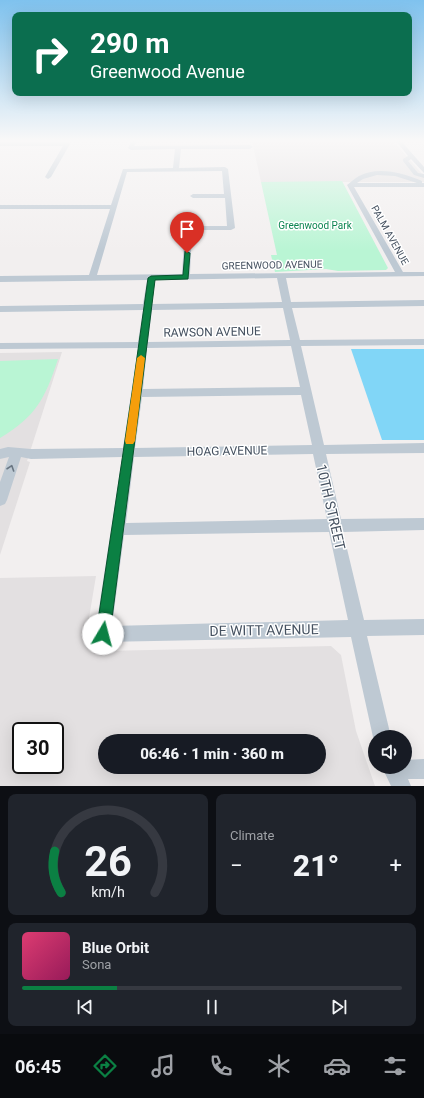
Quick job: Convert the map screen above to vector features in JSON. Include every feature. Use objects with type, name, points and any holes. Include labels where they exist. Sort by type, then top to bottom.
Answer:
[{"type":"street","points":[[92,278],[123,178]]},
{"type":"street","points":[[186,277],[188,228],[231,228],[226,178]]},
{"type":"street","points":[[352,185],[358,178]]},
{"type":"street","points":[[407,178],[424,184]]},
{"type":"street","points":[[352,185],[424,184]]},
{"type":"street","name":"PALM AVENUE","points":[[352,185],[400,274]]},
{"type":"street","points":[[193,196],[228,196]]},
{"type":"street","points":[[0,208],[114,207]]},
{"type":"street","name":"GREENWOOD AVENUE","points":[[0,279],[424,274]]},
{"type":"street","name":"10TH STREET","points":[[281,276],[380,730]]},
{"type":"street","points":[[151,278],[118,529],[335,524],[424,524]]},
{"type":"street","points":[[0,308],[424,303]]},
{"type":"street","name":"RAWSON AVENUE","points":[[0,346],[424,342]]},
{"type":"street","points":[[137,393],[306,391]]},
{"type":"street","name":"HOAG AVENUE","points":[[0,454],[8,452],[31,454],[424,448]]},
{"type":"street","points":[[0,500],[17,452]]},
{"type":"street","name":"DE WITT AVENUE","points":[[118,529],[103,634],[424,628]]},
{"type":"street","points":[[412,771],[424,769]]},
{"type":"shaded area","points":[[260,178],[424,178],[424,182],[261,182]]},
{"type":"shaded area","points":[[62,352],[27,461],[30,462],[0,555],[0,353]]},
{"type":"shaded area","points":[[96,576],[86,636],[90,647],[103,651],[331,646],[341,655],[356,731],[368,766],[368,774],[371,774],[375,786],[0,786],[0,578]]},
{"type":"green space","name":"Greenwood Park","points":[[342,181],[388,268],[386,270],[338,271],[326,269],[275,272],[271,255],[277,255],[261,182]]},
{"type":"green space","points":[[58,359],[49,385],[38,405],[22,422],[0,438],[0,361]]},
{"type":"water","points":[[351,349],[424,349],[424,440],[382,440]]},
{"type":"slow traffic","points":[[130,441],[141,358]]},
{"type":"route","points":[[103,634],[137,393],[151,278],[186,277],[187,253]]}]
